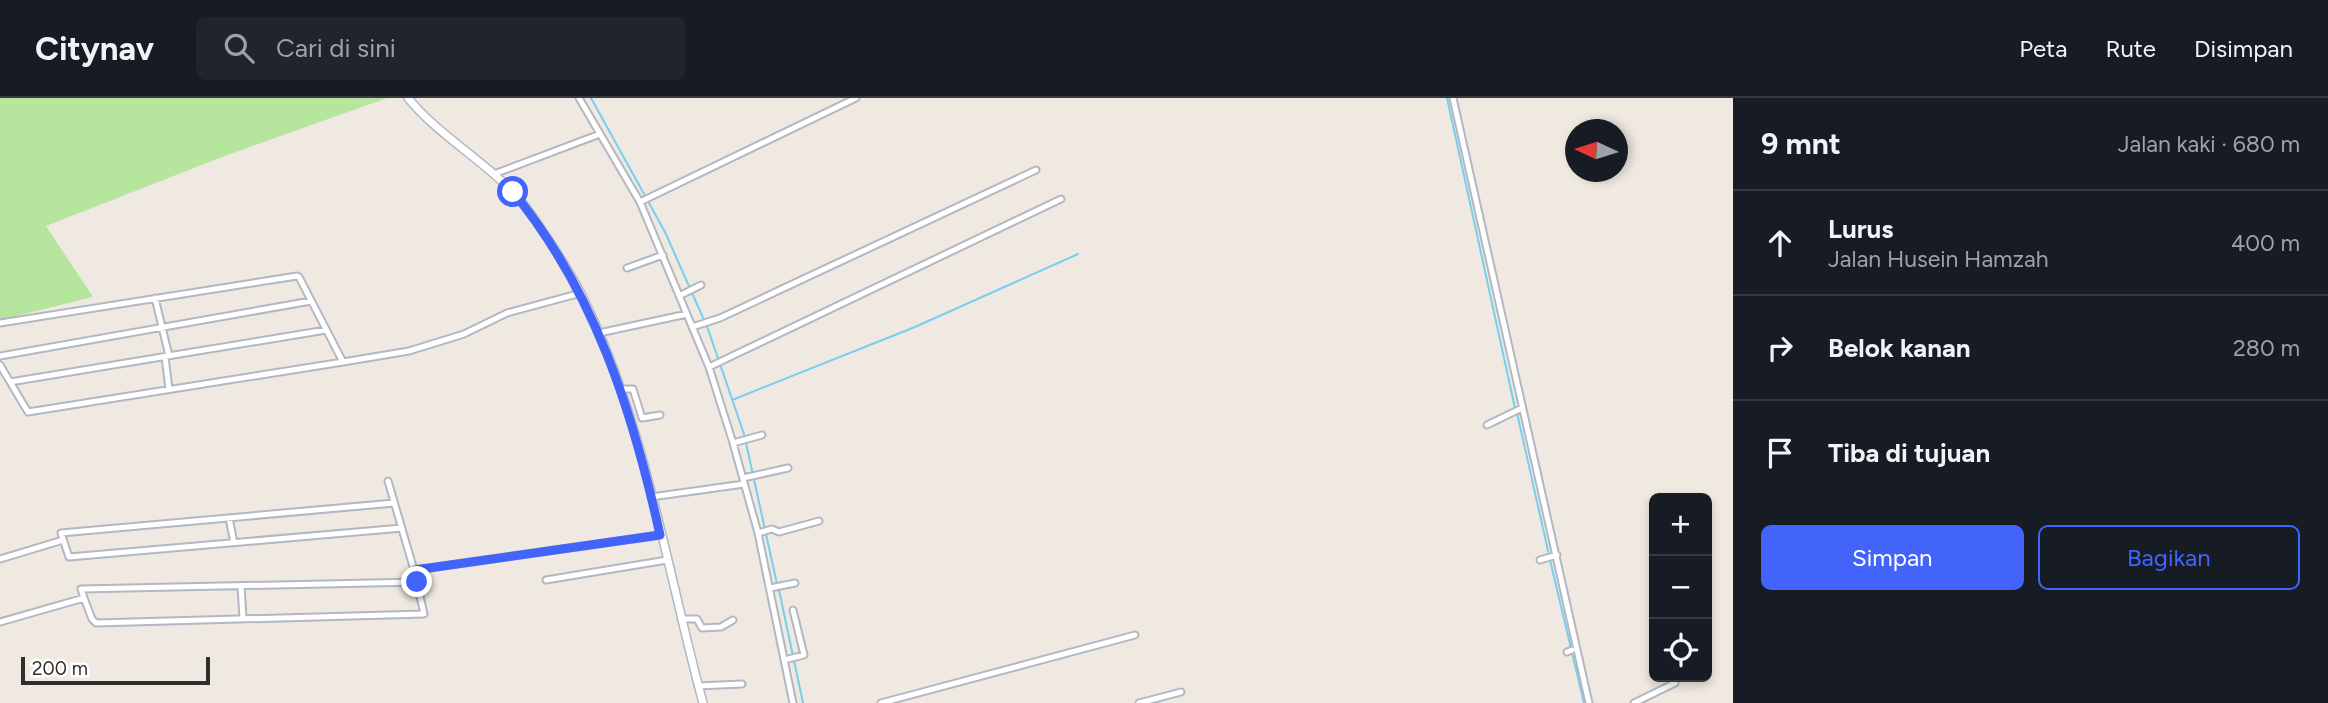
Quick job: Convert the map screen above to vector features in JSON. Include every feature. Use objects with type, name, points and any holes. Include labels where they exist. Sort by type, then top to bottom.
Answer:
[{"type":"street","points":[[408,98],[429,120],[513,192],[531,213],[581,293],[620,390],[651,496],[702,703]]},
{"type":"street","points":[[579,98],[640,202],[710,367],[760,532],[793,703]]},
{"type":"street","points":[[640,202],[856,98]]},
{"type":"street","points":[[1453,98],[1517,411],[1555,555],[1589,703]]},
{"type":"street","points":[[494,174],[600,134]]},
{"type":"street","points":[[693,326],[710,322],[1036,170]]},
{"type":"street","points":[[710,367],[1061,199]]},
{"type":"street","points":[[627,268],[663,255]]},
{"type":"street","points":[[0,323],[296,276],[299,277],[343,362]]},
{"type":"street","points":[[681,295],[701,285]]},
{"type":"street","points":[[0,365],[27,412],[409,351],[464,334],[508,313],[581,293]]},
{"type":"street","points":[[155,298],[167,356],[170,389]]},
{"type":"street","points":[[0,356],[311,300]]},
{"type":"street","points":[[599,333],[687,314]]},
{"type":"street","points":[[10,382],[327,330]]},
{"type":"street","points":[[620,390],[632,389],[642,418],[660,415]]},
{"type":"street","points":[[1487,425],[1517,411]]},
{"type":"street","points":[[735,443],[762,435]]},
{"type":"street","points":[[651,496],[744,480],[788,468]]},
{"type":"street","points":[[388,481],[415,570],[424,614],[96,623],[84,598],[82,589],[417,582]]},
{"type":"street","points":[[394,503],[61,533],[69,557],[402,528]]},
{"type":"street","points":[[229,518],[234,543]]},
{"type":"street","points":[[760,532],[772,529],[779,532],[819,521]]},
{"type":"street","points":[[415,570],[660,535]]},
{"type":"street","points":[[0,559],[63,540]]},
{"type":"street","points":[[1543,559],[1555,555]]},
{"type":"street","points":[[546,580],[667,560]]},
{"type":"street","points":[[772,588],[795,583]]},
{"type":"street","points":[[242,586],[243,618]]},
{"type":"street","points":[[0,622],[84,598]]},
{"type":"street","points":[[786,659],[804,655],[793,610]]},
{"type":"street","points":[[681,619],[697,619],[702,628],[721,627],[733,620]]},
{"type":"street","points":[[881,703],[1135,635]]},
{"type":"street","points":[[1634,703],[1675,683]]},
{"type":"street","points":[[698,686],[742,684]]},
{"type":"street","points":[[1139,703],[1181,692]]},
{"type":"green space","points":[[0,98],[387,98],[222,157],[46,226],[93,297],[0,320]]},
{"type":"waterway","points":[[591,98],[665,232],[708,329],[745,437]]},
{"type":"waterway","points":[[1447,98],[1515,408]]},
{"type":"waterway","points":[[732,400],[915,327],[1078,254]]},
{"type":"waterway","points":[[1517,413],[1549,555]]},
{"type":"waterway","points":[[746,443],[777,584]]},
{"type":"waterway","points":[[1550,560],[1584,703]]},
{"type":"waterway","points":[[779,590],[803,703]]},
{"type":"route","points":[[417,582],[415,570],[660,535],[629,415],[599,333],[581,293],[531,213],[513,192]]}]
